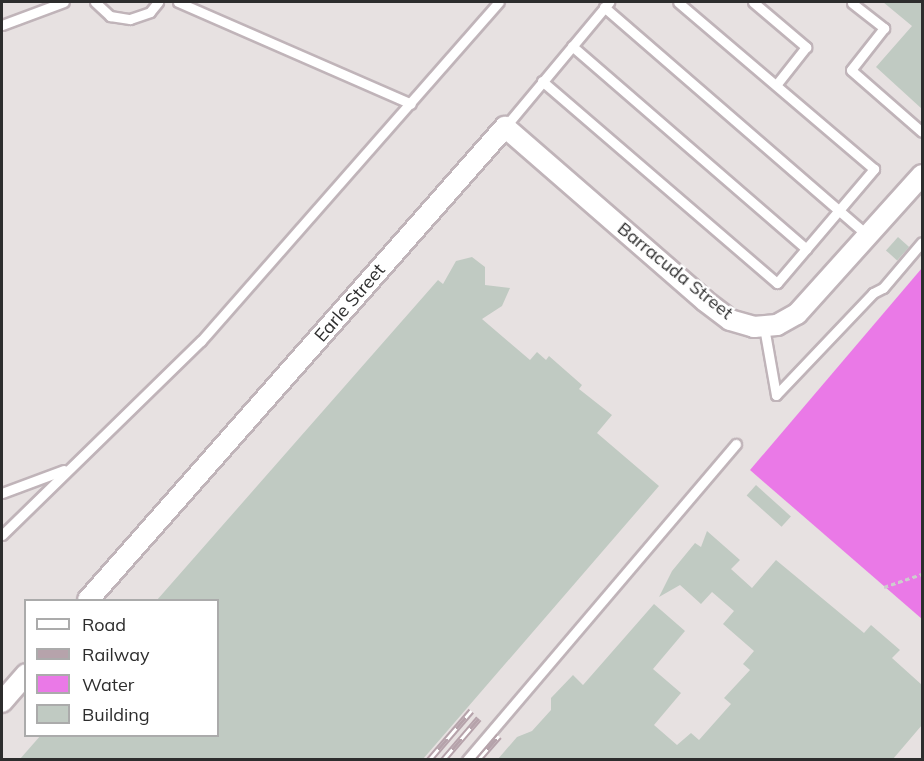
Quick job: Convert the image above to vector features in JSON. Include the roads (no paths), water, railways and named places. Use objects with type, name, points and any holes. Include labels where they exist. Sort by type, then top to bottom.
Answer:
[{"type":"street","name":"Barracuda Street","points":[[505,127],[705,301],[730,320],[764,327]]},
{"type":"street","name":"Earle Street","points":[[89,599],[505,127]]},
{"type":"street","points":[[764,327],[797,314],[922,175]]},
{"type":"street","points":[[2,702],[24,676]]},
{"type":"lane","points":[[2,25],[64,2]]},
{"type":"lane","points":[[95,2],[110,16],[130,19],[150,12],[158,2]]},
{"type":"lane","points":[[177,2],[411,104]]},
{"type":"lane","points":[[2,535],[201,342],[499,2]]},
{"type":"lane","points":[[542,81],[777,283],[874,169],[678,2]]},
{"type":"lane","points":[[753,2],[806,47],[776,85]]},
{"type":"lane","points":[[852,2],[884,28],[851,70],[922,132]]},
{"type":"lane","points":[[606,4],[868,236]]},
{"type":"lane","name":"Earle Street","points":[[505,127],[606,4]]},
{"type":"lane","points":[[572,46],[806,249]]},
{"type":"lane","points":[[764,327],[776,395],[873,293],[883,288],[922,242]]},
{"type":"lane","points":[[467,759],[736,444]]},
{"type":"lane","points":[[2,494],[69,468]]},
{"type":"water","points":[[922,268],[922,619],[750,470]]},
{"type":"railway","points":[[429,760],[471,711]]},
{"type":"railway","points":[[443,760],[479,718]]},
{"type":"railway","points":[[478,760],[499,736]]}]
